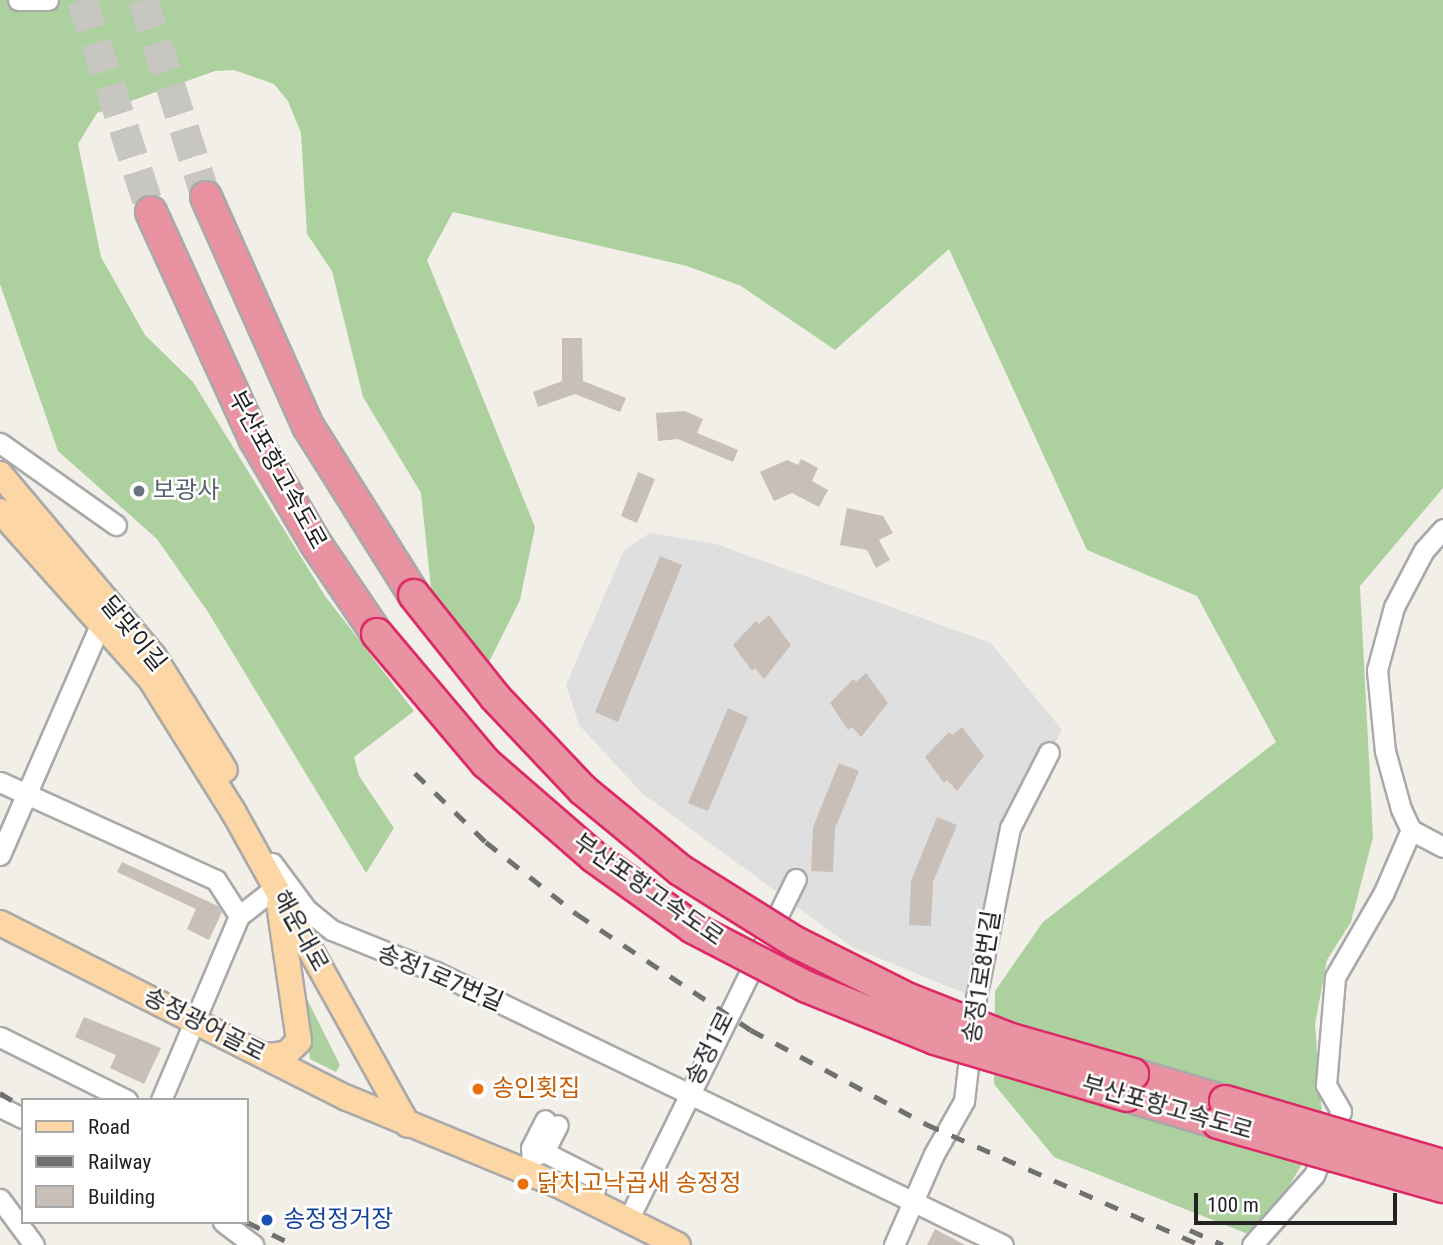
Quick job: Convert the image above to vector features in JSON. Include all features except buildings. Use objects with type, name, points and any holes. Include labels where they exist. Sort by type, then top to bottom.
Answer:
[{"type":"highway","name":"부산포항고속도로","points":[[206,197],[308,426],[414,595],[495,697],[583,790],[680,870],[795,942],[909,999],[1130,1086]]},
{"type":"highway","name":"부산포항고속도로","points":[[151,212],[255,440],[316,544],[377,634],[486,763],[594,857],[693,928],[807,987],[935,1039],[1443,1165]]},
{"type":"highway","name":"부산포항고속도로","points":[[1222,1112],[1443,1187]]},
{"type":"main road","name":"달맞이길","points":[[0,474],[154,657],[229,778],[233,811]]},
{"type":"main road","name":"해운대로","points":[[0,511],[151,680],[233,811],[408,1125]]},
{"type":"main road","points":[[0,534],[44,560]]},
{"type":"main road","points":[[266,1056],[286,1054],[299,1041],[277,890]]},
{"type":"main road","name":"송정광어골로","points":[[0,923],[408,1125]]},
{"type":"main road","points":[[408,1125],[534,1160],[592,1202],[678,1245]]},
{"type":"street","points":[[18,0],[47,0]]},
{"type":"street","points":[[0,443],[116,525]]},
{"type":"street","points":[[1252,1245],[1314,1175],[1341,1111],[1326,1085],[1335,977],[1384,892],[1411,830],[1385,751],[1377,670],[1394,607],[1424,550],[1443,529]]},
{"type":"street","points":[[0,855],[101,623]]},
{"type":"street","name":"송정1로8번길","points":[[894,1245],[964,1101],[976,998],[1010,828],[1049,752]]},
{"type":"street","points":[[0,782],[216,880],[239,916]]},
{"type":"street","name":"송정1로7번길","points":[[233,811],[307,910],[321,924],[368,947],[436,972],[688,1094]]},
{"type":"street","points":[[1411,830],[1443,847]]},
{"type":"street","name":"송정1로","points":[[628,1220],[796,879]]},
{"type":"street","points":[[162,1098],[239,916],[277,890]]},
{"type":"street","points":[[0,1037],[123,1098]]},
{"type":"street","points":[[688,1094],[1003,1245]]},
{"type":"street","points":[[0,1107],[21,1117]]},
{"type":"street","points":[[534,1160],[552,1123]]},
{"type":"street","points":[[0,1199],[34,1245]]},
{"type":"street","points":[[226,1224],[253,1245]]},
{"type":"shaded area","points":[[650,533],[716,544],[991,643],[1062,730],[1010,828],[976,998],[852,947],[643,794],[579,725],[566,685],[624,550]]},
{"type":"green space","points":[[0,0],[1443,0],[1443,488],[1360,586],[1373,837],[1351,922],[1327,960],[1315,1024],[1323,1129],[1258,1238],[1054,1157],[994,1084],[995,991],[1043,922],[1276,742],[1197,596],[1087,550],[949,249],[835,350],[741,286],[687,266],[453,212],[427,260],[535,527],[520,600],[488,664],[431,588],[421,493],[363,397],[332,271],[307,234],[301,133],[288,101],[274,84],[234,70],[215,71],[97,113],[78,144],[101,257],[145,335],[193,382],[325,596],[414,711],[354,757],[359,776],[394,828],[366,873],[208,612],[157,539],[58,451],[0,284]]},
{"type":"green space","points":[[300,985],[340,1065],[336,1072],[310,1059]]},
{"type":"tunnel","points":[[82,0],[151,212]]},
{"type":"tunnel","points":[[143,0],[206,197]]},
{"type":"railway","points":[[415,773],[486,842],[577,914],[751,1030],[926,1124],[1200,1245]]},
{"type":"railway","points":[[0,1093],[21,1106]]},
{"type":"railway","points":[[248,1222],[294,1245]]},
{"type":"railway","points":[[1190,1230],[1223,1245]]},
{"type":"place","name":"보광사","points":[[139,491]]},
{"type":"place","name":"송인횟집","points":[[478,1089]]},
{"type":"place","name":"닭치고낙곱새 송정정","points":[[523,1184]]},
{"type":"place","name":"송정정거장","points":[[267,1220]]}]
